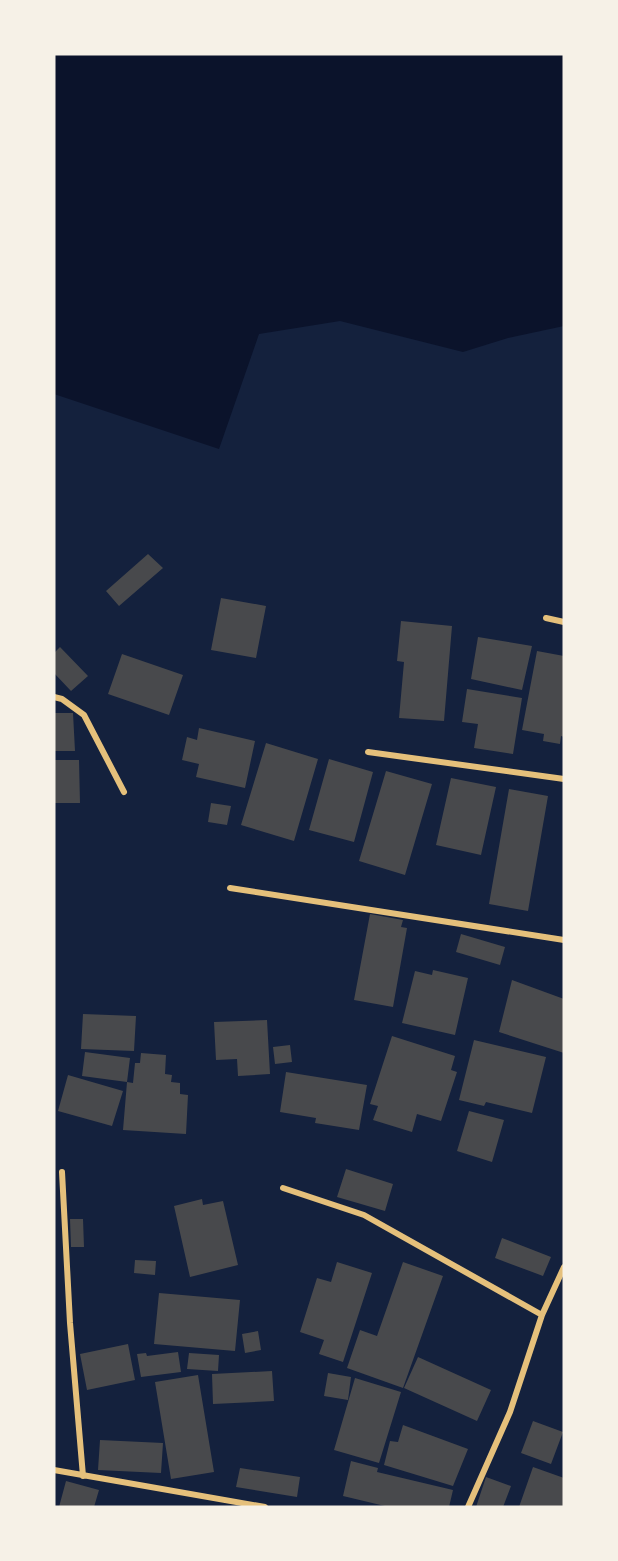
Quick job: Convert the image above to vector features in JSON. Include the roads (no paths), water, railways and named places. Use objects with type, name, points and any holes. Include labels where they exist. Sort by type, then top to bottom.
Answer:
[{"type":"street","points":[[546,618],[564,622]]},
{"type":"street","points":[[54,697],[62,699],[84,715],[124,792]]},
{"type":"street","points":[[368,752],[564,779]]},
{"type":"street","points":[[230,888],[564,940]]},
{"type":"street","points":[[62,1172],[70,1323],[83,1476]]},
{"type":"street","points":[[283,1188],[364,1215],[542,1315]]},
{"type":"street","points":[[468,1507],[510,1412],[542,1315],[564,1267]]},
{"type":"street","points":[[54,1470],[265,1507]]},
{"type":"water","points":[[54,54],[564,54],[564,326],[508,338],[463,352],[340,321],[259,334],[219,449],[54,394]]}]
